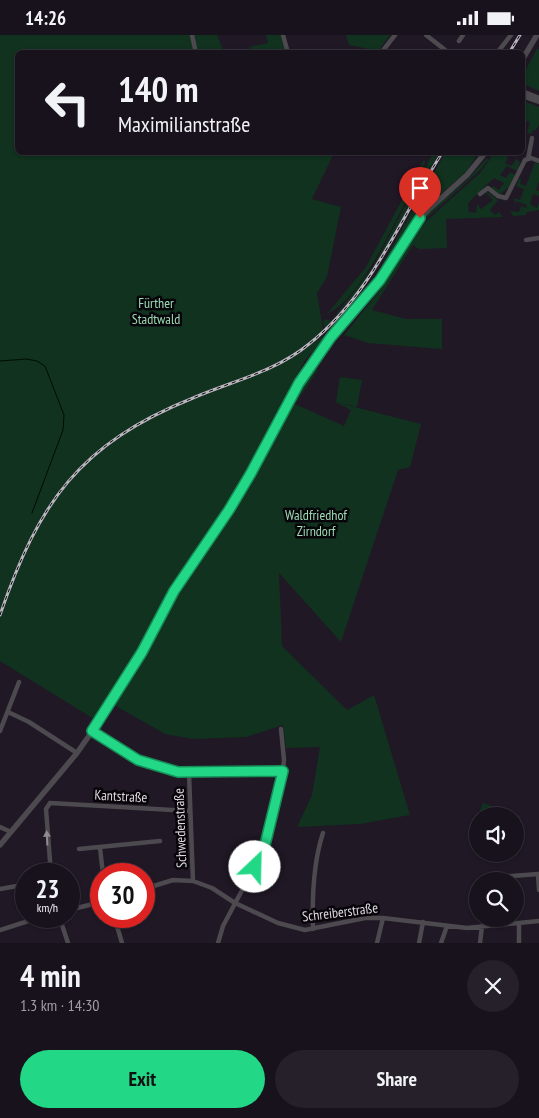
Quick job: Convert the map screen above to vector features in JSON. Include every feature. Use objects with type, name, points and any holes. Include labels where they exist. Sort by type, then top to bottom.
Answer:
[{"type":"street","points":[[192,35],[195,50]]},
{"type":"street","points":[[283,35],[287,50]]},
{"type":"street","points":[[383,50],[395,35]]},
{"type":"street","points":[[426,35],[445,50]]},
{"type":"street","points":[[459,41],[463,35]]},
{"type":"street","points":[[499,50],[511,35]]},
{"type":"street","points":[[525,55],[537,35]]},
{"type":"street","points":[[525,93],[539,100]]},
{"type":"street","points":[[525,97],[539,100]]},
{"type":"street","points":[[480,195],[488,188],[498,196],[506,198],[523,163],[528,159],[532,138]]},
{"type":"street","points":[[0,845],[43,795],[92,731],[142,652],[174,591],[229,510],[251,473],[295,389],[323,348],[380,280],[414,226],[428,209],[467,175],[483,155]]},
{"type":"street","points":[[528,159],[539,161]]},
{"type":"street","points":[[526,240],[539,238]]},
{"type":"street","points":[[0,731],[19,682]]},
{"type":"street","points":[[8,712],[29,722],[76,753]]},
{"type":"street","points":[[218,943],[235,903],[262,853],[283,771],[284,760],[281,729]]},
{"type":"street","points":[[92,731],[138,760],[165,769],[189,773],[283,771]]},
{"type":"street","name":"Schwedenstraße","points":[[189,773],[193,881]]},
{"type":"street","points":[[43,795],[50,803],[46,809],[50,863]]},
{"type":"street","name":"Kantstraße","points":[[50,803],[190,811]]},
{"type":"street","points":[[0,827],[12,832]]},
{"type":"street","points":[[313,929],[314,880],[323,833]]},
{"type":"street","points":[[79,849],[160,841]]},
{"type":"street","points":[[100,848],[101,863]]},
{"type":"street","points":[[524,876],[539,875],[539,890]]},
{"type":"street","points":[[155,886],[173,880],[193,881]]},
{"type":"street","name":"Schreiberstraße","points":[[193,881],[212,888],[235,903],[291,928],[313,929],[365,918],[383,918],[467,928],[474,927]]},
{"type":"street","points":[[0,889],[15,886]]},
{"type":"street","points":[[377,943],[383,918]]},
{"type":"street","name":"Schreiberstraße","points":[[524,922],[539,921]]},
{"type":"street","points":[[419,943],[423,922]]},
{"type":"street","points":[[0,930],[15,925]]},
{"type":"street","points":[[442,943],[447,926]]},
{"type":"street","points":[[480,943],[482,927]]},
{"type":"street","points":[[519,927],[519,943]]},
{"type":"street","points":[[63,928],[68,943]]},
{"type":"street","points":[[118,928],[122,943]]},
{"type":"green space","name":"Fürther Stadtwald","points":[[0,35],[217,35],[223,50],[15,50],[15,155],[333,155],[312,199],[341,207],[327,277],[317,293],[323,330],[315,338],[317,340],[327,334],[303,364],[285,399],[290,401],[300,383],[306,378],[291,402],[293,403],[315,369],[318,370],[295,404],[344,426],[351,410],[335,402],[421,424],[410,467],[398,470],[341,642],[279,573],[282,646],[347,710],[374,695],[410,815],[360,824],[297,827],[312,795],[320,747],[286,748],[283,725],[246,737],[193,739],[165,734],[107,701],[94,719],[0,661]]},
{"type":"green space","points":[[266,35],[282,35],[286,50],[250,50],[249,47],[268,43]]},
{"type":"green space","points":[[346,35],[390,35],[379,50],[349,45]]},
{"type":"green space","points":[[537,49],[539,49],[539,91],[525,84],[525,71]]},
{"type":"green space","points":[[525,102],[539,107],[539,125],[531,134],[527,133],[530,122],[525,121]]},
{"type":"green space","points":[[432,155],[438,155],[374,269],[361,288],[325,328],[323,323],[325,319],[331,321],[373,267]]},
{"type":"green space","points":[[444,155],[477,155],[466,172],[423,210],[405,233],[378,278],[324,341],[328,331],[375,277]]},
{"type":"green space","points":[[493,155],[509,155],[505,163],[512,166],[516,159],[520,162],[517,171],[507,166],[500,175],[506,178],[510,172],[516,175],[509,187],[499,195],[491,189],[493,186],[499,190],[504,183],[494,178],[468,203],[469,212],[476,213],[477,204],[481,209],[493,200],[486,191],[498,200],[490,210],[495,215],[499,212],[503,217],[446,219],[447,248],[419,249],[413,245],[372,310],[406,319],[442,319],[442,349],[368,343],[344,335],[381,289],[421,226],[480,173]]},
{"type":"green space","points":[[487,158],[488,160],[480,170],[420,224],[383,284],[343,332],[384,279],[414,229],[428,213],[467,180]]},
{"type":"green space","points":[[424,159],[425,163],[370,268],[342,304],[327,314],[366,267]]},
{"type":"green space","points":[[535,162],[539,164],[539,181],[536,190],[539,191],[539,196],[533,194],[530,204],[537,208],[539,203],[539,210],[527,212],[526,215],[513,216],[510,211],[519,212],[521,206],[526,208],[527,205],[516,201],[515,204],[514,198],[520,200],[524,189],[516,186],[519,178],[521,179],[520,184],[526,186]]},
{"type":"green space","points":[[340,377],[362,380],[357,407],[336,402]]},
{"type":"green space","points":[[483,803],[494,807],[481,807]]},
{"type":"waterway","points":[[0,361],[26,359],[37,361],[45,366],[64,415],[63,430],[32,513]]},
{"type":"railway","points":[[511,50],[520,35]]},
{"type":"railway","points":[[0,615],[31,540],[48,509],[68,481],[92,457],[120,435],[154,416],[193,398],[268,369],[296,354],[309,344],[331,324],[368,279],[441,155]]},
{"type":"route","points":[[255,867],[264,849],[283,771],[178,772],[156,767],[138,760],[92,731],[142,652],[174,591],[229,510],[299,383],[331,337],[380,280],[420,218]]},
{"type":"park label","name":"Waldfriedhof Zirndorf","points":[[316,523]]}]
